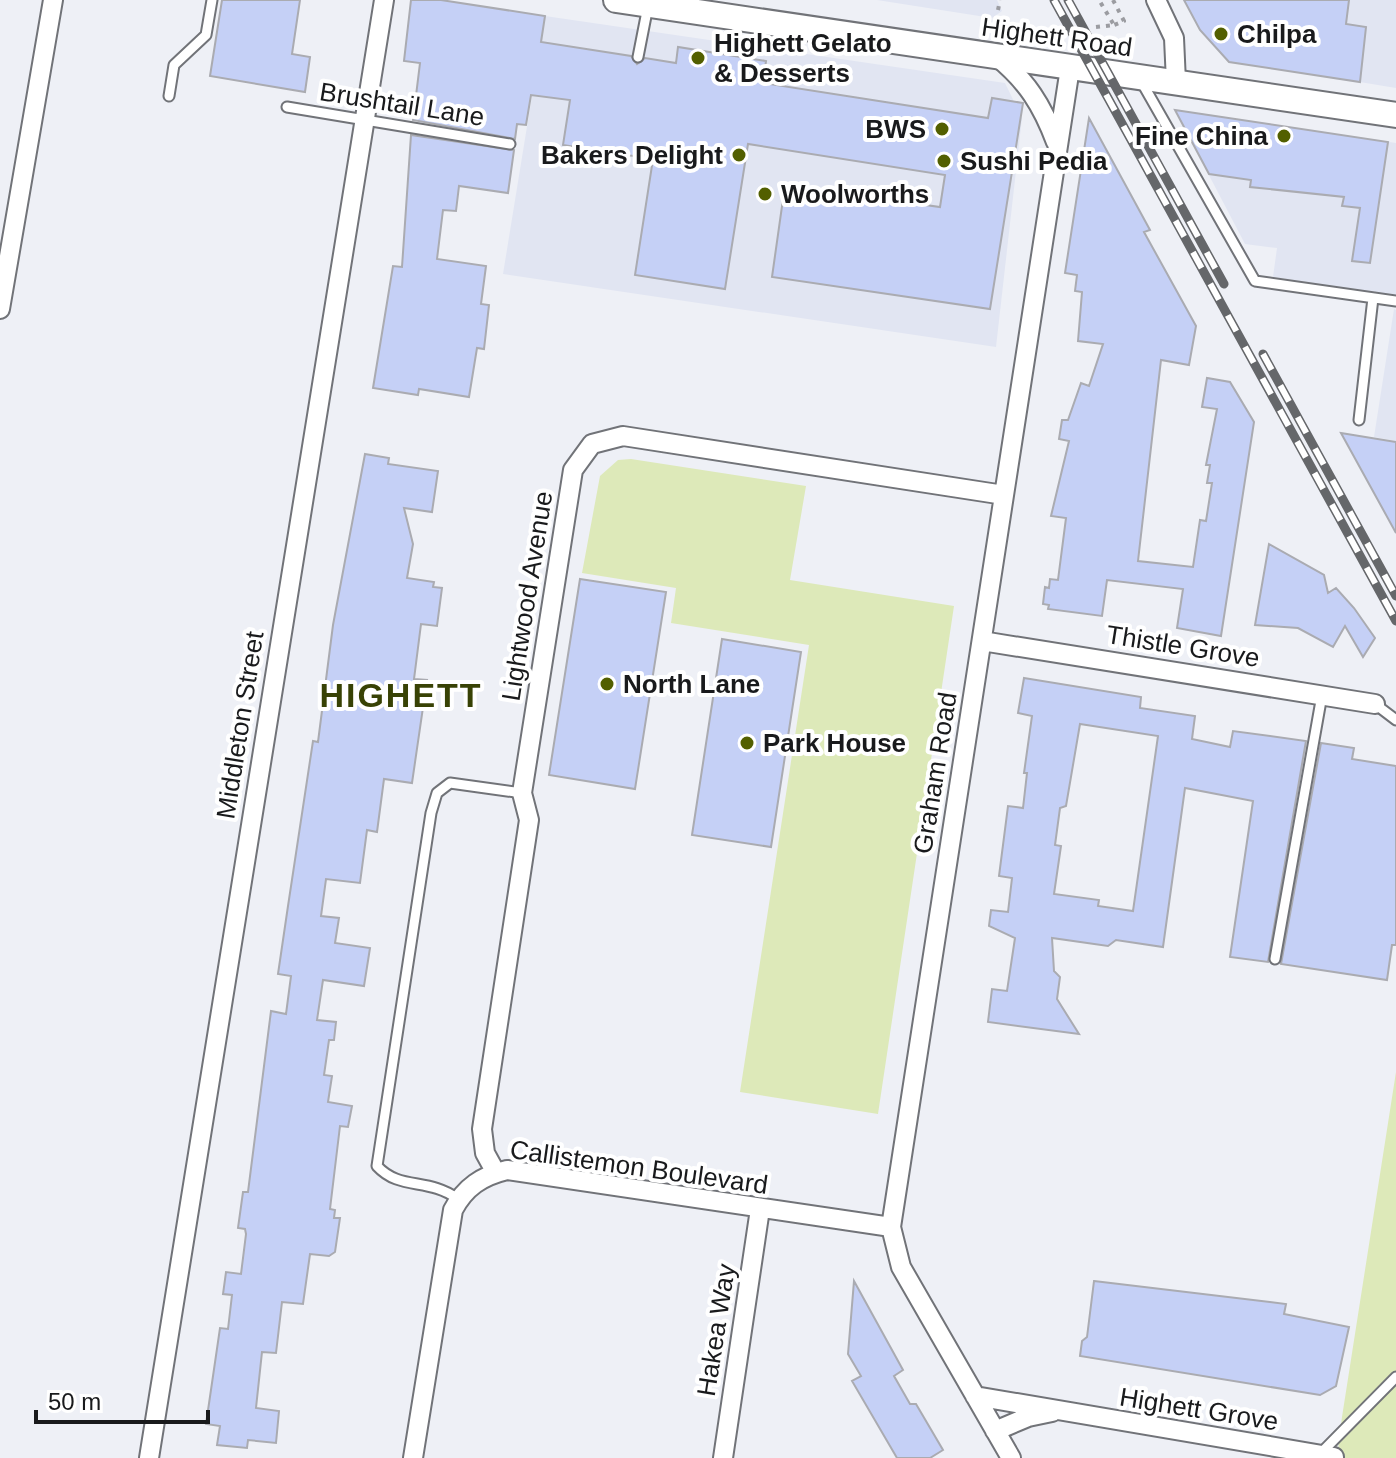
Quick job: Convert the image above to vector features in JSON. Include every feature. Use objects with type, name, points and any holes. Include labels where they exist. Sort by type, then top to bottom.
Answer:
[{"type":"street","points":[[0,309],[53,0]]},
{"type":"street","name":"Middleton Street","points":[[149,1458],[384,0]]},
{"type":"street","name":"Highett Road","points":[[616,0],[1396,115]]},
{"type":"street","points":[[1156,0],[1174,38],[1176,82]]},
{"type":"street","points":[[996,56],[1022,78],[1036,96],[1057,144]]},
{"type":"street","name":"Graham Road","points":[[1011,1458],[901,1267],[891,1227],[1070,68]]},
{"type":"street","name":"Lightwood Avenue","points":[[496,1173],[485,1153],[482,1129],[529,820],[522,793],[573,470],[592,444],[623,436],[1004,495]]},
{"type":"street","name":"Thistle Grove","points":[[982,641],[1375,704]]},
{"type":"street","name":"Callistemon Boulevard","points":[[458,1199],[470,1186],[507,1170],[891,1227]]},
{"type":"street","points":[[413,1458],[453,1210],[458,1199]]},
{"type":"street","name":"Hakea Way","points":[[723,1458],[760,1209]]},
{"type":"street","name":"Highett Grove","points":[[975,1396],[1327,1456]]},
{"type":"street","name":"Highett Grove","points":[[995,1431],[1028,1417],[1055,1412]]},
{"type":"lane","points":[[169,96],[174,65],[206,35],[212,0]]},
{"type":"lane","points":[[638,57],[648,3]]},
{"type":"lane","points":[[1139,77],[1255,281],[1396,301]]},
{"type":"lane","name":"Brushtail Lane","points":[[287,107],[510,144]]},
{"type":"lane","points":[[1359,420],[1373,298]]},
{"type":"lane","points":[[1275,959],[1322,695]]},
{"type":"lane","points":[[1375,704],[1396,720]]},
{"type":"lane","points":[[458,1199],[442,1188],[388,1179],[377,1166],[431,813],[437,793],[450,783],[522,793]]},
{"type":"lane","points":[[1327,1456],[1396,1377]]},
{"type":"path","points":[[998,10],[1002,0]]},
{"type":"path","points":[[1099,0],[1114,25]]},
{"type":"path","points":[[1096,27],[1124,21],[1113,0]]},
{"type":"shaded area","points":[[877,0],[997,0],[1002,11],[992,18]]},
{"type":"shaded area","points":[[1183,0],[1396,0],[1396,88],[1299,72]]},
{"type":"shaded area","name":"Woolworths","points":[[545,16],[1005,83],[1022,118],[996,347],[503,274]]},
{"type":"shaded area","points":[[1184,111],[1396,143],[1396,296],[1273,277],[1277,248],[1245,244],[1179,118]]},
{"type":"shaded area","points":[[1396,310],[1396,441],[1374,437]]},
{"type":"green space","points":[[631,459],[806,486],[790,580],[954,606],[878,1114],[740,1092],[809,645],[671,623],[676,588],[582,573],[600,476],[618,460]]},
{"type":"green space","points":[[1396,1072],[1396,1458],[1337,1458],[1342,1417]]},
{"type":"building","points":[[222,0],[300,0],[292,54],[310,57],[305,92],[210,76]]},
{"type":"building","points":[[411,0],[441,0],[545,16],[541,42],[631,56],[637,64],[645,58],[676,63],[678,47],[766,61],[763,83],[988,118],[992,98],[1023,103],[990,309],[772,277],[785,185],[940,207],[945,175],[748,144],[725,289],[635,275],[653,159],[563,145],[570,100],[531,95],[526,125],[517,124],[515,139],[413,120],[420,63],[404,61]]},
{"type":"building","points":[[1184,0],[1349,0],[1346,24],[1366,27],[1360,82],[1229,62],[1200,30]]},
{"type":"building","points":[[1175,110],[1388,142],[1370,263],[1352,261],[1360,208],[1342,206],[1344,197],[1250,187],[1251,180],[1209,174]]},
{"type":"building","points":[[1089,118],[1150,230],[1144,232],[1196,326],[1189,365],[1161,360],[1138,561],[1193,567],[1200,520],[1206,521],[1212,483],[1207,483],[1210,465],[1206,465],[1217,409],[1202,407],[1207,378],[1230,382],[1254,422],[1221,636],[1177,628],[1183,589],[1107,580],[1102,616],[1048,609],[1049,605],[1043,604],[1045,587],[1049,588],[1050,579],[1058,580],[1066,518],[1051,516],[1069,441],[1059,439],[1062,420],[1068,420],[1081,383],[1089,386],[1103,344],[1078,341],[1082,292],[1075,291],[1077,275],[1065,273]]},
{"type":"building","points":[[411,135],[514,150],[508,193],[459,186],[456,211],[443,210],[437,259],[486,266],[481,304],[489,305],[484,349],[477,348],[469,397],[419,389],[418,395],[373,388],[393,266],[402,267]]},
{"type":"building","points":[[1341,433],[1396,442],[1396,533]]},
{"type":"building","points":[[365,454],[389,458],[388,464],[438,471],[432,512],[404,508],[413,544],[407,578],[434,582],[433,587],[442,588],[437,626],[421,624],[414,679],[427,680],[412,783],[384,779],[377,832],[367,830],[360,883],[326,879],[321,916],[339,918],[335,943],[370,948],[364,986],[323,980],[317,1020],[336,1022],[334,1040],[329,1040],[324,1075],[332,1076],[328,1102],[352,1106],[348,1127],[340,1126],[330,1209],[335,1210],[334,1218],[340,1218],[335,1252],[329,1256],[310,1254],[303,1304],[282,1302],[276,1353],[262,1352],[256,1408],[279,1411],[276,1443],[248,1440],[247,1448],[217,1445],[220,1426],[206,1424],[220,1328],[228,1329],[232,1295],[223,1294],[226,1272],[241,1274],[246,1234],[245,1229],[238,1228],[243,1192],[248,1192],[271,1011],[286,1014],[291,976],[278,974],[313,741],[318,742],[333,625]]},
{"type":"building","points":[[1269,544],[1324,575],[1328,593],[1336,588],[1354,608],[1375,638],[1363,657],[1345,626],[1333,647],[1298,628],[1255,625]]},
{"type":"building","name":"North Lane","points":[[580,579],[666,592],[635,789],[549,775]]},
{"type":"building","name":"Park House","points":[[722,639],[801,652],[771,847],[692,835]]},
{"type":"building","points":[[1024,678],[1141,697],[1140,708],[1195,716],[1192,739],[1230,747],[1233,731],[1306,741],[1268,962],[1230,957],[1253,801],[1185,788],[1163,947],[1116,940],[1108,946],[1052,938],[1054,971],[1060,977],[1057,999],[1079,1034],[988,1022],[992,989],[1007,991],[1015,938],[989,926],[991,910],[1008,912],[1012,878],[999,876],[1008,806],[1023,808],[1027,773],[1024,773],[1032,716],[1018,713]],"holes":[[[1080,724],[1158,736],[1133,911],[1098,906],[1099,900],[1054,894],[1061,846],[1055,845],[1060,808],[1066,806]]]},
{"type":"building","points":[[1321,743],[1354,748],[1352,759],[1396,766],[1396,945],[1392,945],[1387,980],[1281,964]]},
{"type":"building","points":[[854,1281],[903,1370],[894,1376],[910,1404],[916,1404],[943,1450],[930,1458],[897,1458],[852,1381],[861,1376],[848,1354]]},
{"type":"building","points":[[1094,1281],[1286,1304],[1284,1314],[1349,1327],[1336,1386],[1320,1395],[1080,1356],[1082,1341],[1087,1337]]},
{"type":"railway","points":[[1054,0],[1396,621]]},
{"type":"railway","points":[[1068,0],[1224,284]]},
{"type":"railway","points":[[1263,354],[1396,596]]},
{"type":"place","name":"Chilpa","points":[[1221,34]]},
{"type":"place","name":"Highett Gelato & Desserts","points":[[698,58]]},
{"type":"place","name":"BWS","points":[[942,129]]},
{"type":"place","name":"Fine China","points":[[1284,136]]},
{"type":"place","name":"Bakers Delight","points":[[739,155]]},
{"type":"place","name":"Sushi Pedia","points":[[944,161]]},
{"type":"place","name":"Woolworths","points":[[765,194]]},
{"type":"place","name":"North Lane","points":[[607,684]]},
{"type":"place","name":"Park House","points":[[747,743]]},
{"type":"district","name":"HIGHETT","points":[[401,695]]}]
